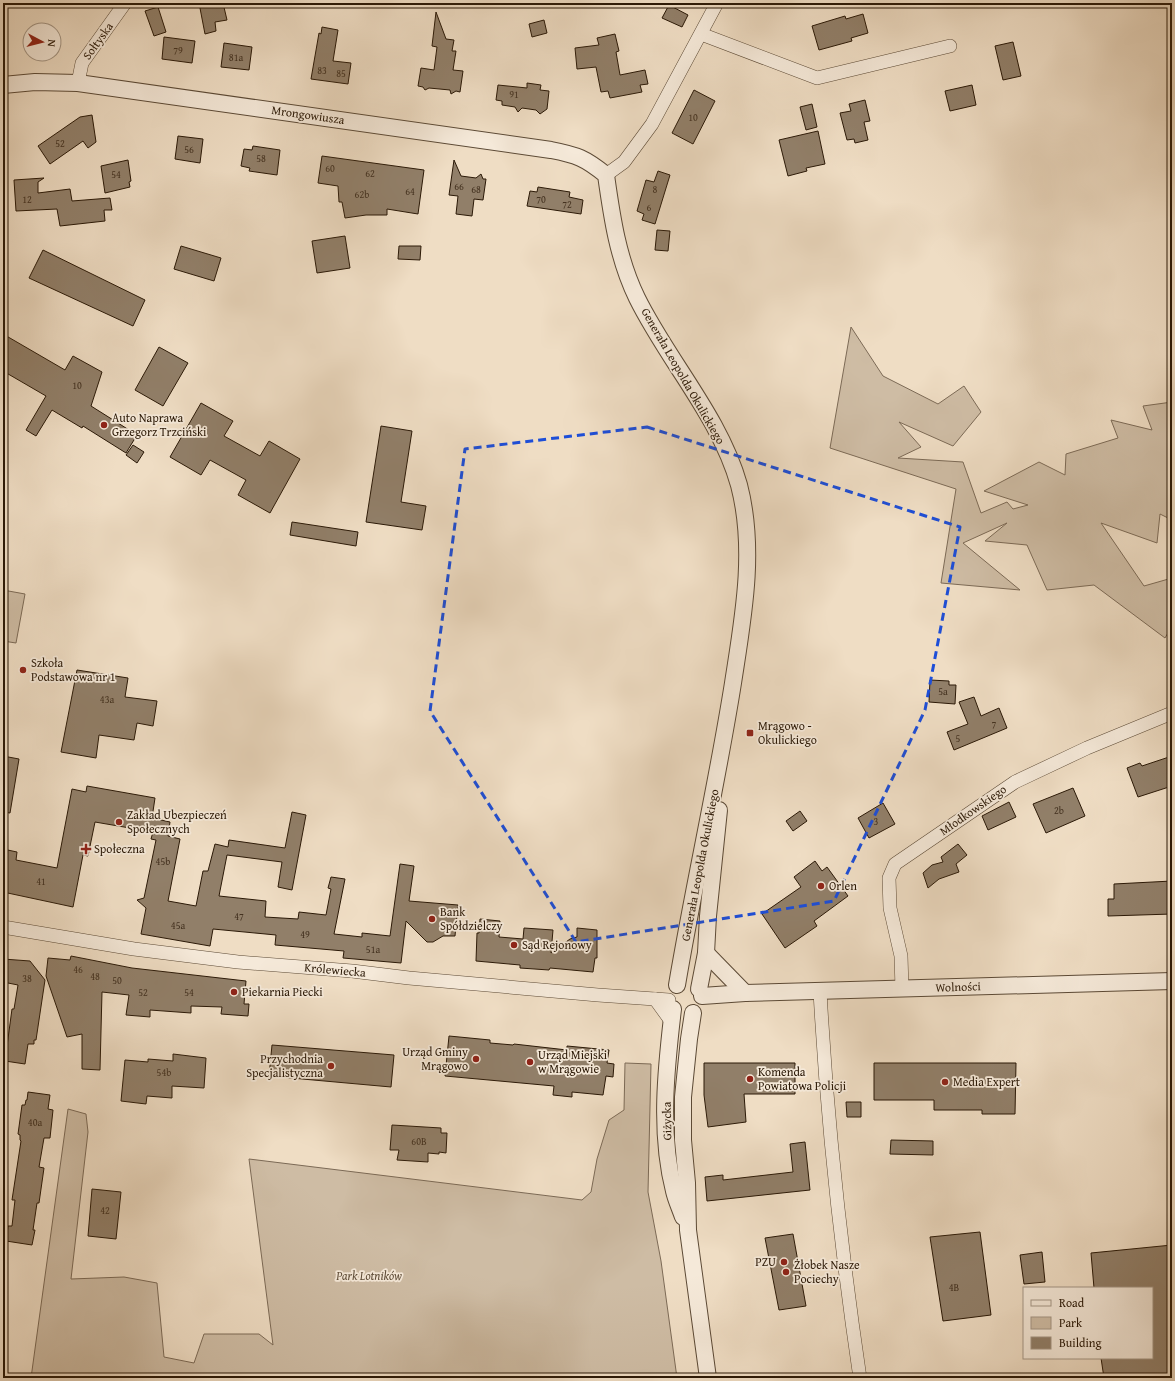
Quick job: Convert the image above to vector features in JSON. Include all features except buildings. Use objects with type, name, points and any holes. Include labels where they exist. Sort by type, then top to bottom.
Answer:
[{"type":"street","name":"Sołtyska","points":[[78,83],[82,63],[126,3]]},
{"type":"street","points":[[606,175],[619,156],[635,146],[652,124],[717,3]]},
{"type":"street","points":[[701,34],[817,78],[950,46]]},
{"type":"street","name":"Mrongowiusza","points":[[3,85],[35,82],[78,83],[551,150],[572,154],[590,162],[606,175]]},
{"type":"street","name":"Generała Leopolda Okulickiego","points":[[606,175],[612,218],[622,261],[637,298],[714,426],[724,446],[739,485],[746,524],[746,590],[723,745],[677,984]]},
{"type":"street","name":"Młodkowskiego","points":[[902,989],[901,956],[890,908],[889,878],[895,864],[1015,782],[1087,748],[1172,712]]},
{"type":"street","name":"Generała Leopolda Okulickiego","points":[[700,993],[706,953],[708,916],[718,829],[723,745]]},
{"type":"street","name":"Królewiecka","points":[[3,927],[134,949],[238,962],[352,971],[667,1007]]},
{"type":"street","points":[[706,953],[745,994]]},
{"type":"street","name":"Wolności","points":[[700,993],[745,994],[1172,981]]},
{"type":"street","points":[[681,982],[691,983],[700,993],[700,1006],[693,1013],[685,1015],[680,1014],[667,1007],[670,994],[677,984],[681,982]]},
{"type":"street","points":[[820,991],[822,1040],[838,1214],[860,1378]]},
{"type":"street","name":"Giżycka","points":[[667,1007],[669,1038],[665,1121],[674,1191],[688,1230]]},
{"type":"street","name":"Giżycka","points":[[693,1013],[683,1097],[683,1140],[687,1183],[688,1230],[708,1378]]},
{"type":"highlighted area","points":[[647,427],[960,527],[925,710],[834,901],[576,942],[430,711],[465,449]]},
{"type":"green space","points":[[851,327],[883,376],[938,404],[964,386],[981,412],[953,446],[899,422],[921,447],[898,458],[963,462],[981,513],[1007,502],[1013,509],[1028,505],[984,491],[1039,462],[1065,475],[1066,454],[1118,438],[1111,420],[1152,430],[1143,406],[1172,402],[1172,520],[1160,514],[1157,543],[1101,523],[1144,586],[1172,578],[1172,626],[1165,638],[1094,585],[1047,590],[1027,545],[985,541],[1007,523],[963,543],[1020,590],[941,583],[956,489],[830,448]]},
{"type":"green space","points":[[3,590],[25,594],[16,643],[3,641]]},
{"type":"green space","name":"Park Lotników","points":[[625,1063],[651,1064],[648,1192],[661,1261],[677,1378],[31,1378],[68,1109],[86,1114],[88,1132],[71,1279],[124,1277],[157,1283],[164,1357],[194,1363],[204,1334],[259,1334],[273,1345],[249,1159],[582,1200],[591,1192],[597,1159],[609,1120],[624,1110]]},
{"type":"place","name":"Auto Naprawa Grzegorz Trzciński","points":[[104,425]]},
{"type":"place","name":"Szkoła Podstawowa nr 1","points":[[23,670]]},
{"type":"place","name":"Mrągowo - Okulickiego","points":[[750,733]]},
{"type":"place","name":"Zakład Ubezpieczeń Społecznych","points":[[119,822]]},
{"type":"place","name":"Społeczna","points":[[86,849]]},
{"type":"place","name":"Orlen","points":[[821,886]]},
{"type":"place","name":"Bank Spółdzielczy","points":[[432,919]]},
{"type":"place","name":"Sąd Rejonowy","points":[[514,945]]},
{"type":"place","name":"Piekarnia Piecki","points":[[234,992]]},
{"type":"place","name":"Urząd Gminy Mrągowo","points":[[476,1059]]},
{"type":"place","name":"Urząd Miejski w Mrągowie","points":[[530,1062]]},
{"type":"place","name":"Przychodnia Specjalistyczna","points":[[331,1066]]},
{"type":"place","name":"Komenda Powiatowa Policji","points":[[750,1079]]},
{"type":"place","name":"Media Expert","points":[[945,1082]]},
{"type":"place","name":"PZU","points":[[784,1262]]},
{"type":"place","name":"Żłobek Nasze Pociechy","points":[[786,1272]]}]
